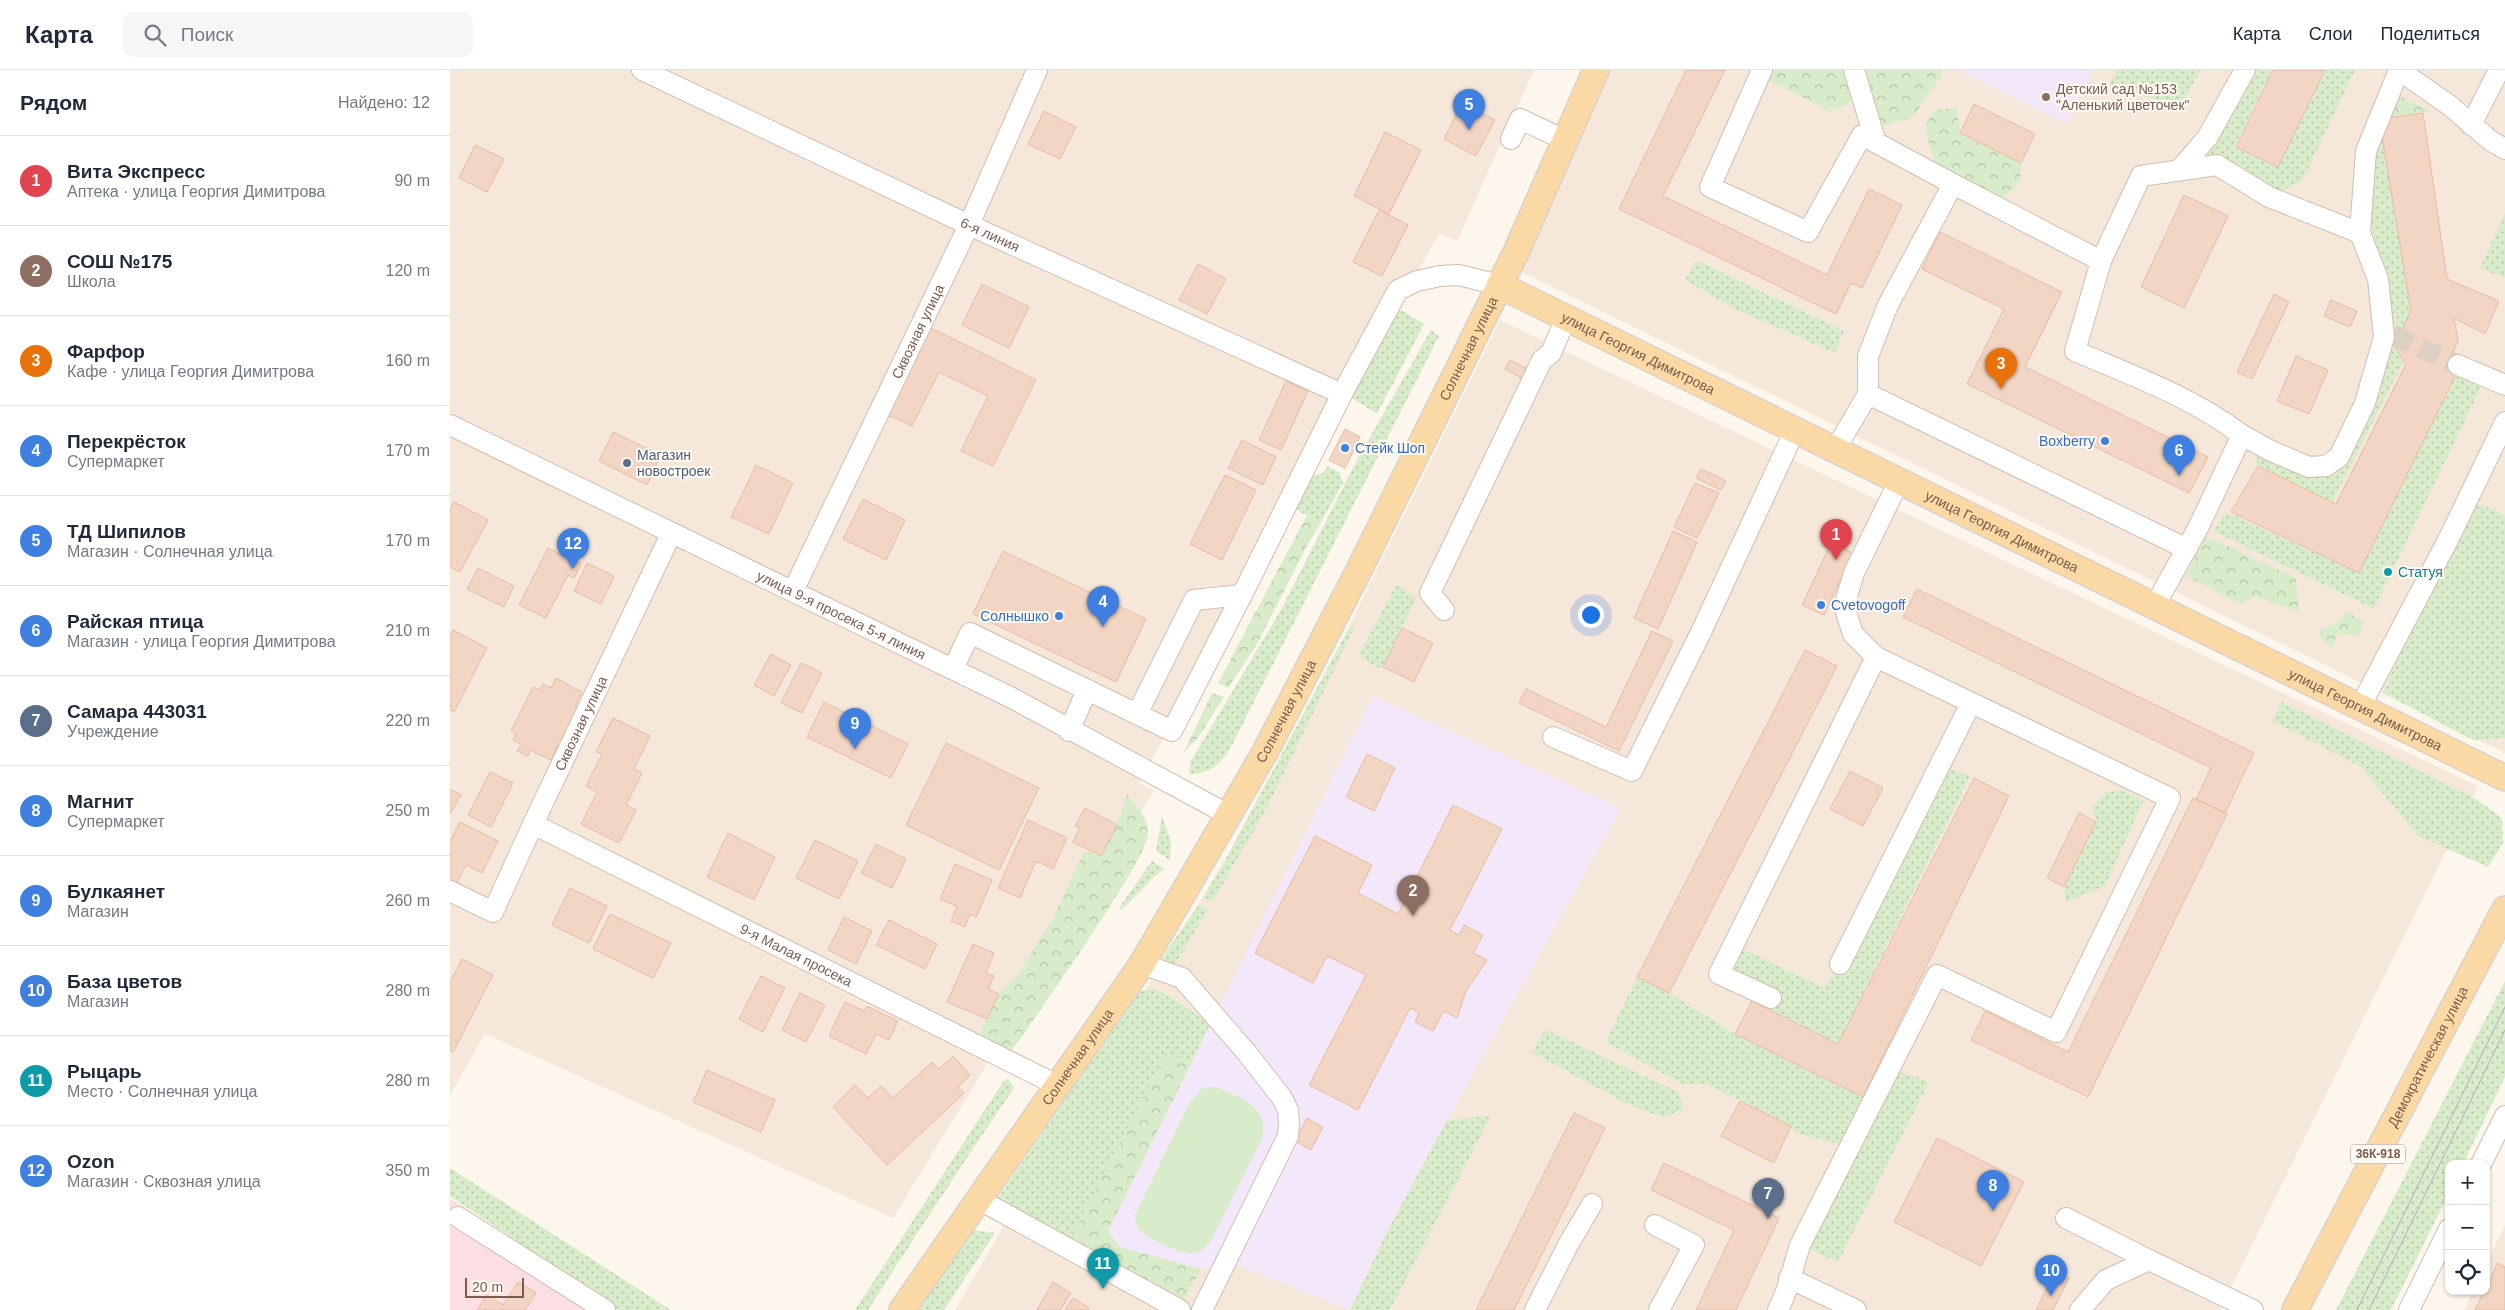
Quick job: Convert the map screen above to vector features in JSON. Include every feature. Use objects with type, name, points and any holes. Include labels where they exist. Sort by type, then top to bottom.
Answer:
[{"type":"main road","name":"Солнечная улица","points":[[902,1310],[1142,964],[1265,752],[1354,581],[1517,250],[1596,70]]},
{"type":"main road","name":"улица Георгия Димитрова","points":[[1499,286],[2505,778]]},
{"type":"main road","name":"Демократическая улица","points":[[2295,1310],[2505,909]]},
{"type":"street","name":"6-я линия","points":[[642,70],[969,225],[1342,394]]},
{"type":"street","name":"Сквозная улица","points":[[793,591],[969,225],[1037,70]]},
{"type":"street","points":[[1762,70],[1710,187],[1808,232],[1862,135],[2101,261]]},
{"type":"street","points":[[1854,70],[1876,143]]},
{"type":"street","points":[[2180,169],[2207,138],[2245,70]]},
{"type":"street","points":[[2360,233],[2269,198],[2217,165],[2141,176],[2101,261],[2075,351],[2172,393],[2214,414],[2242,435],[2271,451],[2309,467],[2326,466],[2339,457],[2365,403],[2388,336],[2378,279],[2360,233],[2366,152],[2399,70],[2449,104],[2472,125],[2505,149]]},
{"type":"street","points":[[2472,125],[2499,70]]},
{"type":"street","points":[[1511,139],[1520,119],[1566,140]]},
{"type":"street","points":[[1835,450],[1868,394],[1868,356],[1888,305],[1953,184]]},
{"type":"street","points":[[953,669],[970,633],[1172,731],[1342,394],[1398,290],[1417,281],[1440,276],[1459,275],[1499,286]]},
{"type":"street","points":[[1444,610],[1430,593],[1542,360],[1551,353],[1566,318]]},
{"type":"street","points":[[2458,365],[2505,385]]},
{"type":"street","points":[[1868,394],[2187,549]]},
{"type":"street","points":[[2360,707],[2449,538],[2505,422]]},
{"type":"street","name":"улица 9-я просека 5-я линия","points":[[450,425],[1012,698],[1069,731],[1228,816]]},
{"type":"street","points":[[1553,737],[1632,771],[1701,632],[1795,430]]},
{"type":"street","points":[[2154,606],[2187,549],[2242,435]]},
{"type":"street","points":[[1778,1310],[1788,1290],[1789,1278],[1800,1245],[1937,975],[2056,1032],[2170,798],[1876,657],[1853,634],[1844,606],[1854,573],[1899,481]]},
{"type":"street","name":"Сквозная улица","points":[[450,891],[493,912],[671,534]]},
{"type":"street","points":[[1136,714],[1194,600],[1242,595]]},
{"type":"street","points":[[1771,998],[1719,974],[1876,657]]},
{"type":"street","points":[[1069,731],[1087,690]]},
{"type":"street","points":[[1840,964],[1971,703]]},
{"type":"street","name":"9-я Малая просека","points":[[533,824],[1059,1086]]},
{"type":"street","points":[[1142,964],[1182,978],[1247,1053],[1282,1098],[1288,1110],[1288,1136],[1202,1310]]},
{"type":"street","points":[[2483,1160],[2505,1116]]},
{"type":"street","points":[[980,1200],[1180,1310]]},
{"type":"street","points":[[1535,1310],[1568,1245],[1592,1204]]},
{"type":"street","points":[[458,1217],[605,1310]]},
{"type":"street","points":[[2066,1218],[2253,1310]]},
{"type":"street","points":[[1655,1226],[1694,1245],[1659,1310]]},
{"type":"street","points":[[2409,1310],[2445,1237]]},
{"type":"street","points":[[2080,1310],[2106,1280],[2149,1260]]},
{"type":"street","points":[[1789,1278],[1856,1310]]},
{"type":"shaded area","points":[[450,70],[1534,70],[1457,241],[1439,233],[1139,783],[1154,791],[893,1218],[485,1034],[450,1095]]},
{"type":"shaded area","points":[[1597,70],[2505,70],[2505,753],[1509,266]]},
{"type":"shaded area","name":"Детский сад №153 \"Аленький цветочек\"","points":[[1959,70],[2093,70],[2066,123]]},
{"type":"shaded area","points":[[1500,320],[2478,786],[2220,1310],[955,1310],[1056,1136],[1268,791]]},
{"type":"shaded area","points":[[1373,696],[1621,808],[1447,1120],[1388,1230],[1350,1310],[1235,1264],[1201,1269],[1120,1247],[1108,1231]]},
{"type":"shaded area","points":[[450,1198],[620,1310],[450,1310]]},
{"type":"shaded area","points":[[2505,1225],[2505,1310],[2464,1310],[2471,1295],[2490,1295],[2490,1256]]},
{"type":"green space","points":[[1768,70],[1842,70],[1854,100],[1831,112],[1768,80]]},
{"type":"green space","points":[[1854,70],[1942,70],[1942,75],[1913,117],[1872,128]]},
{"type":"green space","points":[[2117,70],[2201,70],[2180,106],[2109,86]]},
{"type":"green space","points":[[2245,70],[2272,70],[2232,152],[2236,147],[2278,167],[2325,70],[2355,70],[2302,181],[2281,191],[2259,182],[2198,149]]},
{"type":"green space","points":[[2400,96],[2430,111],[2379,119],[2366,124],[2389,100]]},
{"type":"green space","points":[[1957,108],[1960,133],[2021,163],[2020,183],[1999,200],[1937,176],[1925,126],[1934,110]]},
{"type":"green space","points":[[2379,119],[2411,311],[2404,360],[2332,503],[2254,463],[2264,447],[2309,467],[2333,461],[2383,343],[2366,157]]},
{"type":"green space","points":[[2505,213],[2505,278],[2480,268]]},
{"type":"green space","points":[[1696,260],[1844,331],[1835,353],[1735,309],[1685,280]]},
{"type":"green space","points":[[1394,306],[1424,324],[1377,414],[1350,397]]},
{"type":"green space","points":[[1431,330],[1439,336],[1232,745],[1224,758],[1215,767],[1204,772],[1189,774],[1191,761],[1281,610],[1358,458]]},
{"type":"green space","points":[[2455,376],[2481,387],[2374,609],[2213,531],[2226,512],[2359,573]]},
{"type":"green space","points":[[1328,466],[1340,473],[1343,483],[1321,522],[1294,509],[1311,476],[1323,473]]},
{"type":"green space","points":[[2468,499],[2505,515],[2505,738],[2473,740],[2383,693]]},
{"type":"green space","points":[[1307,515],[1321,522],[1257,644],[1228,688],[1218,683]]},
{"type":"green space","points":[[2206,536],[2296,578],[2299,612],[2254,597],[2239,604],[2186,576]]},
{"type":"green space","points":[[1397,584],[1416,598],[1383,667],[1380,669],[1358,656]]},
{"type":"green space","points":[[2347,612],[2364,621],[2359,636],[2338,633],[2331,648],[2321,638],[2319,631],[2334,624]]},
{"type":"green space","points":[[1358,620],[1268,806],[1212,902],[1203,897],[1222,866],[1348,630]]},
{"type":"green space","points":[[1212,693],[1224,697],[1197,739],[1184,752]]},
{"type":"green space","points":[[2282,702],[2476,799],[2502,818],[2503,843],[2488,867],[2418,836],[2361,767],[2272,721]]},
{"type":"green space","points":[[1940,765],[1970,776],[1838,1044],[1752,1001],[1719,974],[1732,947],[1752,953],[1824,988],[1840,964]]},
{"type":"green space","points":[[2124,791],[2143,801],[2105,886],[2066,902],[2064,887],[2096,822],[2092,807],[2106,792]]},
{"type":"green space","points":[[1127,795],[1142,812],[1148,828],[1143,849],[1110,906],[1010,1053],[980,1033],[999,994],[1016,977],[1051,922],[1084,852],[1101,855],[1117,825]]},
{"type":"green space","points":[[1162,816],[1171,841],[1170,860],[1156,851]]},
{"type":"green space","points":[[1152,861],[1164,869],[1122,910],[1119,908]]},
{"type":"green space","points":[[1199,904],[1208,910],[1169,974],[1162,958]]},
{"type":"green space","points":[[1637,977],[1669,993],[1735,1034],[1863,1097],[1839,1144],[1795,1133],[1791,1126],[1707,1084],[1682,1084],[1606,1042]]},
{"type":"green space","points":[[2505,981],[2505,1077],[2465,1160],[2445,1160],[2445,1201],[2391,1310],[2336,1310]]},
{"type":"green space","points":[[1154,989],[1171,997],[1210,1024],[1191,1063],[1166,1053],[1066,1248],[995,1202],[1139,991]]},
{"type":"green space","points":[[1545,1029],[1678,1092],[1684,1109],[1663,1117],[1627,1104],[1532,1052]]},
{"type":"green space","points":[[1166,1053],[1191,1063],[1108,1231],[1120,1247],[1201,1269],[1180,1307],[1066,1248]]},
{"type":"green space","points":[[1893,1070],[1926,1080],[1927,1086],[1838,1262],[1800,1245]]},
{"type":"green space","points":[[1008,1078],[1014,1088],[868,1310],[855,1310],[1003,1082]]},
{"type":"green space","points":[[1214,1087],[1227,1091],[1248,1103],[1259,1113],[1263,1126],[1262,1138],[1210,1242],[1199,1252],[1181,1252],[1165,1246],[1144,1234],[1137,1225],[1135,1215],[1190,1102],[1203,1088]]},
{"type":"green space","points":[[1491,1116],[1390,1310],[1350,1310],[1388,1230],[1447,1120]]},
{"type":"green space","points":[[450,1168],[671,1310],[619,1310],[450,1196]]},
{"type":"green space","points":[[973,1230],[995,1233],[944,1310],[919,1310]]},
{"type":"building","points":[[1686,70],[1725,70],[1663,196],[1827,275],[1869,189],[1902,205],[1862,288],[1851,283],[1836,314],[1619,209]]},
{"type":"building","points":[[2273,70],[2325,70],[2278,167],[2236,147]]},
{"type":"building","points":[[1462,103],[1495,120],[1476,156],[1444,139]]},
{"type":"building","points":[[1974,104],[2035,134],[2021,163],[1960,133]]},
{"type":"building","points":[[1044,111],[1076,127],[1060,159],[1028,144]]},
{"type":"building","points":[[2423,113],[2447,279],[2499,301],[2485,334],[2454,318],[2458,341],[2447,365],[2458,370],[2359,573],[2231,512],[2258,466],[2336,504],[2406,364],[2395,347],[2411,311],[2379,119]]},
{"type":"building","points":[[1385,132],[1421,150],[1389,214],[1354,196]]},
{"type":"building","points":[[475,145],[504,159],[487,192],[459,178]]},
{"type":"building","points":[[2184,195],[2228,216],[2184,308],[2141,287]]},
{"type":"building","points":[[1379,210],[1408,225],[1382,276],[1353,262]]},
{"type":"building","points":[[1940,232],[2062,292],[2025,367],[2208,457],[2189,493],[1967,384],[2004,309],[1922,269]]},
{"type":"building","points":[[1198,264],[1226,279],[1207,314],[1179,300]]},
{"type":"building","points":[[982,284],[1029,307],[1009,348],[962,325]]},
{"type":"building","points":[[2274,294],[2289,302],[2252,379],[2237,372]]},
{"type":"building","points":[[2331,300],[2357,311],[2350,327],[2324,316]]},
{"type":"building","points":[[929,327],[1036,380],[993,466],[961,451],[988,396],[939,372],[912,426],[886,414]]},
{"type":"building","points":[[2296,356],[2328,370],[2309,414],[2277,401]]},
{"type":"building","points":[[1510,360],[1529,370],[1524,379],[1505,369]]},
{"type":"building","points":[[1286,381],[1308,391],[1281,450],[1259,440]]},
{"type":"building","name":"Стейк Шоп","points":[[1345,429],[1360,437],[1345,468],[1329,460]]},
{"type":"building","points":[[613,432],[661,455],[647,485],[599,461]]},
{"type":"building","points":[[1242,440],[1276,457],[1263,485],[1228,468]]},
{"type":"building","points":[[756,465],[793,483],[769,534],[731,517]]},
{"type":"building","points":[[1701,469],[1726,481],[1721,490],[1696,478]]},
{"type":"building","points":[[1225,475],[1256,490],[1222,560],[1190,544]]},
{"type":"building","points":[[1695,483],[1719,493],[1697,538],[1674,527]]},
{"type":"building","points":[[863,499],[905,520],[886,560],[843,539]]},
{"type":"building","points":[[454,502],[488,520],[460,572],[450,567],[450,510]]},
{"type":"building","points":[[1673,531],[1697,542],[1658,629],[1634,618]]},
{"type":"building","points":[[1831,543],[1853,553],[1824,615],[1802,605]]},
{"type":"building","points":[[548,548],[581,564],[574,578],[568,575],[546,618],[519,605]]},
{"type":"building","name":"Солнышко","points":[[1003,551],[1146,619],[1116,682],[973,614]]},
{"type":"building","points":[[587,563],[614,576],[601,604],[574,591]]},
{"type":"building","points":[[478,568],[514,586],[504,607],[467,589]]},
{"type":"building","points":[[1917,589],[2254,753],[2225,813],[2196,799],[2211,768],[1903,617]]},
{"type":"building","points":[[1402,628],[1433,643],[1414,682],[1383,667]]},
{"type":"building","points":[[453,630],[487,648],[454,712],[450,710],[450,635]]},
{"type":"building","points":[[1652,631],[1673,641],[1619,751],[1519,703],[1526,689],[1606,727]]},
{"type":"building","points":[[1805,650],[1837,666],[1669,993],[1637,977]]},
{"type":"building","points":[[771,654],[791,665],[774,696],[754,685]]},
{"type":"building","points":[[801,663],[822,673],[802,713],[781,703]]},
{"type":"building","points":[[556,678],[582,692],[575,706],[584,710],[564,751],[557,747],[551,760],[530,750],[528,756],[517,751],[521,744],[513,740],[516,734],[511,731],[533,687],[539,690],[543,684],[551,688]]},
{"type":"building","points":[[824,702],[908,744],[891,778],[807,737]]},
{"type":"building","points":[[613,718],[650,736],[634,769],[642,773],[626,805],[636,810],[619,843],[581,824],[597,792],[586,786],[602,754],[596,752]]},
{"type":"building","points":[[946,743],[1039,788],[999,870],[906,825]]},
{"type":"building","points":[[1367,754],[1395,768],[1374,811],[1346,797]]},
{"type":"building","points":[[1850,771],[1883,788],[1863,826],[1830,809]]},
{"type":"building","points":[[490,772],[513,783],[491,827],[468,815]]},
{"type":"building","points":[[1974,778],[2009,796],[1863,1097],[1735,1034],[1752,1001],[1838,1044]]},
{"type":"building","points":[[450,789],[461,795],[450,814]]},
{"type":"building","points":[[2193,798],[2227,814],[2088,1097],[1971,1040],[1985,1011],[2068,1052]]},
{"type":"building","points":[[1453,805],[1502,829],[1450,930],[1459,935],[1464,925],[1483,935],[1473,953],[1487,960],[1466,991],[1457,1018],[1444,1011],[1433,1031],[1415,1022],[1419,1013],[1410,1008],[1358,1110],[1309,1085],[1366,975],[1327,956],[1313,983],[1255,953],[1315,836],[1372,865],[1358,893],[1398,914]]},
{"type":"building","points":[[1085,808],[1117,825],[1101,856],[1073,842],[1080,828],[1075,826]]},
{"type":"building","points":[[2079,813],[2096,822],[2064,887],[2047,878]]},
{"type":"building","points":[[1028,820],[1067,838],[1053,869],[1036,861],[1020,898],[998,888]]},
{"type":"building","points":[[460,822],[498,841],[482,873],[466,865],[454,889],[450,887],[450,841]]},
{"type":"building","points":[[728,833],[775,857],[754,900],[707,877]]},
{"type":"building","points":[[815,840],[858,861],[839,899],[796,878]]},
{"type":"building","points":[[876,844],[906,859],[892,888],[861,873]]},
{"type":"building","points":[[955,864],[992,880],[976,917],[970,914],[965,927],[951,921],[957,906],[940,899]]},
{"type":"building","points":[[570,888],[607,906],[589,943],[552,925]]},
{"type":"building","points":[[610,914],[671,943],[653,978],[593,949]]},
{"type":"building","points":[[844,917],[872,931],[856,964],[828,950]]},
{"type":"building","points":[[889,920],[937,944],[925,969],[876,945]]},
{"type":"building","points":[[973,944],[994,953],[986,973],[994,976],[988,989],[999,994],[987,1019],[947,1002]]},
{"type":"building","points":[[462,959],[493,975],[453,1052],[450,1051],[450,982]]},
{"type":"building","points":[[761,976],[785,988],[763,1032],[739,1019]]},
{"type":"building","points":[[800,993],[825,1005],[806,1042],[782,1030]]},
{"type":"building","points":[[845,1002],[864,1011],[867,1006],[898,1021],[889,1040],[876,1034],[866,1054],[829,1036]]},
{"type":"building","points":[[953,1056],[970,1075],[958,1087],[964,1093],[887,1165],[833,1107],[855,1085],[868,1098],[881,1086],[893,1098],[932,1062],[939,1069]]},
{"type":"building","points":[[707,1070],[775,1100],[761,1132],[693,1102]]},
{"type":"building","points":[[1740,1101],[1791,1126],[1774,1163],[1721,1136]]},
{"type":"building","points":[[1574,1113],[1605,1128],[1514,1310],[1476,1310]]},
{"type":"building","points":[[1307,1118],[1323,1127],[1311,1150],[1295,1141]]},
{"type":"building","points":[[1937,1138],[2024,1182],[1981,1266],[1894,1222]]},
{"type":"building","points":[[1664,1163],[1779,1218],[1736,1310],[1696,1310],[1734,1230],[1651,1190]]},
{"type":"building","points":[[2497,1263],[2505,1267],[2505,1310],[2475,1310],[2482,1295],[2490,1295],[2490,1281]]},
{"type":"building","points":[[2055,1271],[2069,1278],[2053,1310],[2036,1310]]},
{"type":"building","points":[[518,1282],[536,1293],[525,1310],[477,1310],[487,1295],[503,1305]]},
{"type":"building","points":[[1053,1282],[1071,1293],[1060,1310],[1037,1310]]},
{"type":"building","points":[[1073,1298],[1089,1308],[1088,1310],[1065,1310]]},
{"type":"tunnel","points":[[2393,335],[2458,365]]},
{"type":"tram line","points":[[2357,1310],[2505,1007]]},
{"type":"tram line","points":[[2369,1310],[2505,1030]]},
{"type":"place","name":"Детский сад №153 \"Аленький цветочек\"","points":[[2046,97]]},
{"type":"place","name":"ТД Шипилов","points":[[1469,130]]},
{"type":"place","name":"Фарфор","points":[[2001,389]]},
{"type":"place","name":"Boxberry","points":[[2105,441]]},
{"type":"place","name":"Стейк Шоп","points":[[1345,448]]},
{"type":"place","name":"Магазин новостроек","points":[[627,463]]},
{"type":"place","name":"Райская птица","points":[[2179,476]]},
{"type":"place","name":"Вита Экспресс","points":[[1836,560]]},
{"type":"place","name":"Ozon","points":[[573,569]]},
{"type":"place","name":"Статуя","points":[[2388,572]]},
{"type":"place","name":"Cvetovogoff","points":[[1821,605]]},
{"type":"place","name":"Солнышко","points":[[1059,616]]},
{"type":"place","name":"Перекрёсток","points":[[1103,627]]},
{"type":"place","name":"Булкаянет","points":[[855,749]]},
{"type":"place","name":"СОШ №175","points":[[1413,916]]},
{"type":"place","name":"Магнит","points":[[1993,1211]]},
{"type":"place","name":"Самара 443031","points":[[1768,1219]]},
{"type":"place","name":"Рыцарь","points":[[1103,1289]]},
{"type":"place","name":"База цветов","points":[[2051,1296]]}]
